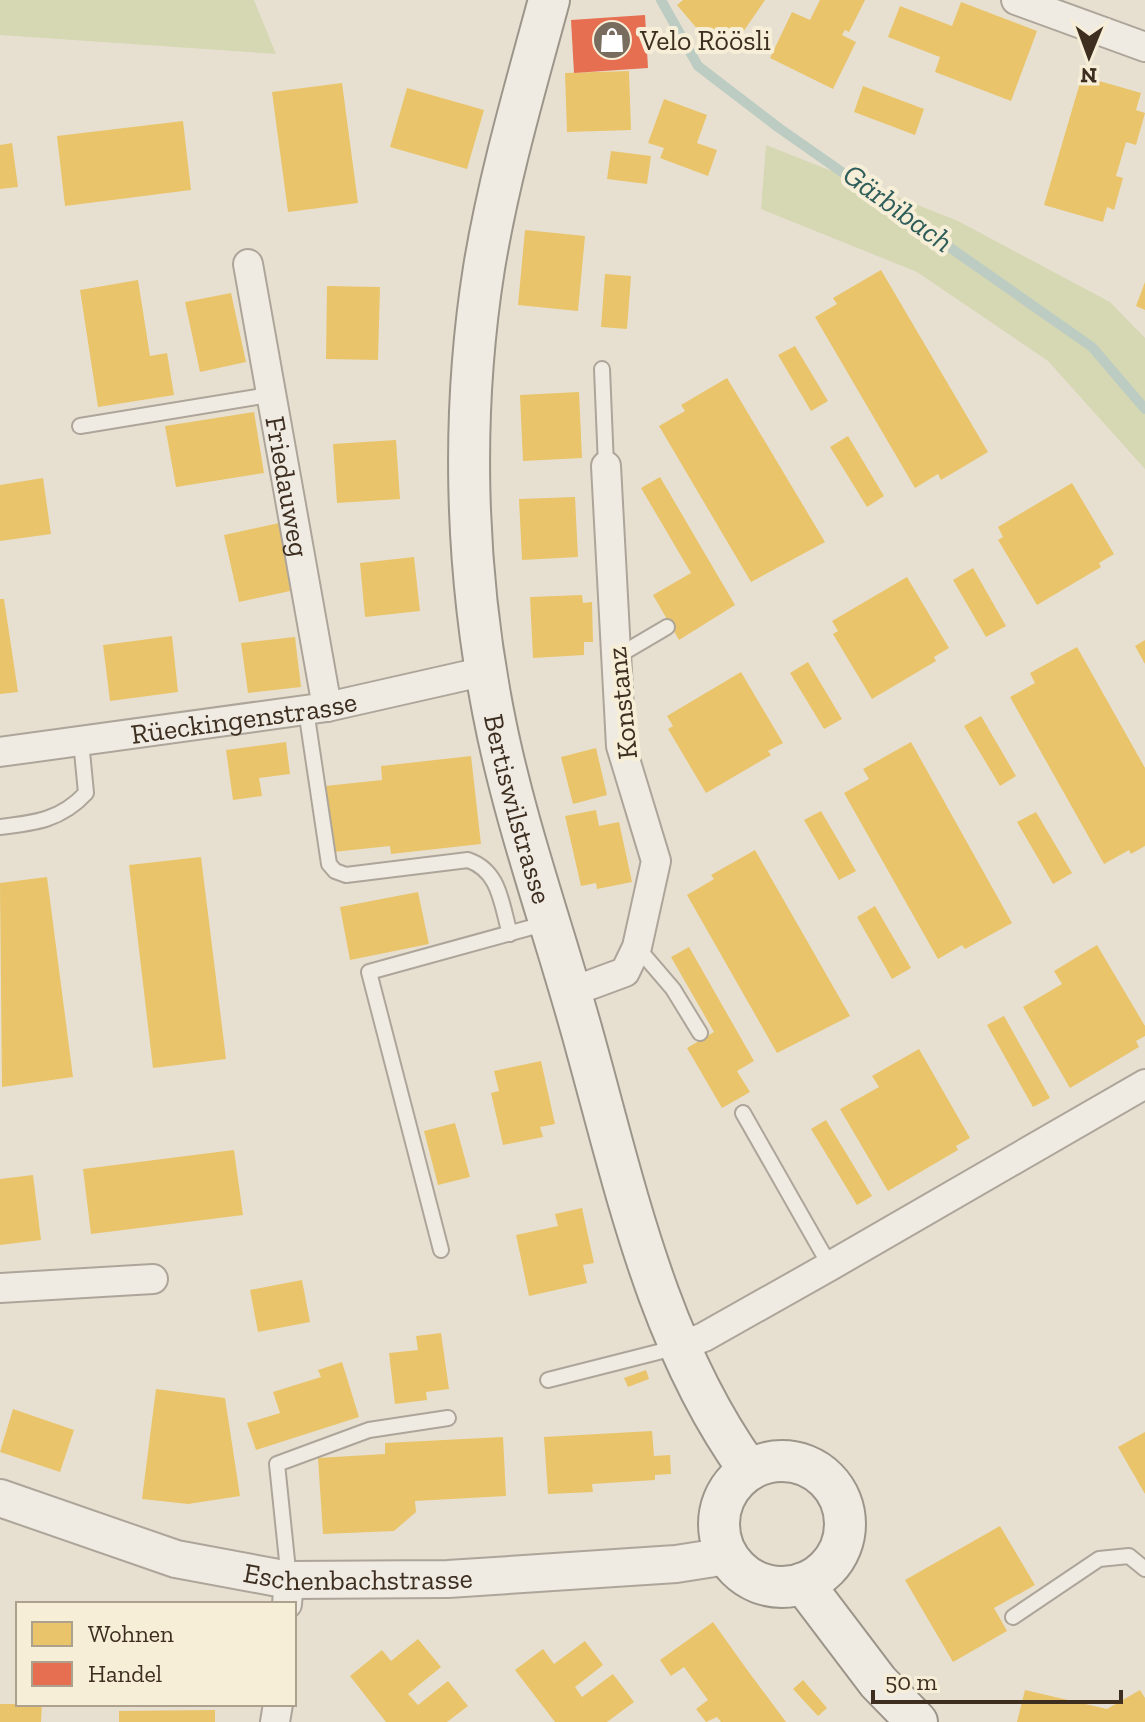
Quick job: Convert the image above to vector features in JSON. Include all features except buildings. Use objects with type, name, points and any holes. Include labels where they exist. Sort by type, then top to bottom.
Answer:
[{"type":"main road","name":"Bertiswilstrasse","points":[[549,0],[519,109],[484,269],[473,379],[470,486],[486,671],[508,776],[636,1225],[679,1347],[749,1470]]},
{"type":"main road","points":[[783,1460],[801,1463],[830,1482],[840,1497],[845,1531],[841,1548],[825,1569],[803,1583],[789,1586],[760,1583],[736,1567],[727,1556],[721,1541],[721,1508],[727,1493],[749,1470],[783,1460]]},
{"type":"main road","points":[[803,1583],[878,1682],[917,1722]]},
{"type":"street","points":[[1016,0],[1053,7],[1145,47]]},
{"type":"street","name":"Friedauweg","points":[[248,264],[316,708]]},
{"type":"street","name":"Konstanz","points":[[571,992],[625,972],[637,947],[656,861],[621,746],[606,466]]},
{"type":"street","name":"Rüeckingenstrasse","points":[[0,752],[316,708],[486,671]]},
{"type":"street","points":[[679,1347],[704,1337],[830,1266],[1145,1084]]},
{"type":"street","points":[[0,1288],[153,1279]]},
{"type":"street","name":"Eschenbachstrasse","points":[[0,1498],[176,1559],[288,1592],[676,1564],[727,1556]]},
{"type":"lane","name":"Konstanz","points":[[602,369],[606,466]]},
{"type":"lane","points":[[80,426],[269,395]]},
{"type":"lane","points":[[616,657],[667,627]]},
{"type":"lane","points":[[316,708],[329,864],[335,871],[346,875],[468,860],[476,862],[484,865],[494,879],[510,934]]},
{"type":"lane","points":[[0,827],[41,822],[71,810],[86,793],[81,741]]},
{"type":"lane","points":[[441,1250],[369,972],[551,922]]},
{"type":"lane","points":[[637,947],[673,989],[700,1033]]},
{"type":"lane","points":[[743,1113],[830,1266]]},
{"type":"lane","points":[[548,1380],[679,1347]]},
{"type":"lane","points":[[288,1592],[277,1464],[369,1430],[448,1418]]},
{"type":"lane","points":[[1013,1617],[1099,1559],[1129,1556],[1145,1569]]},
{"type":"green space","points":[[0,0],[254,0],[276,54],[0,35]]},
{"type":"green space","points":[[766,145],[958,221],[1110,302],[1145,338],[1145,469],[1048,361],[917,272],[761,209]]},
{"type":"waterway","name":"Gärbibach","points":[[661,0],[698,66],[779,128],[1092,347],[1145,409]]},
{"type":"place","name":"Velo Röösli","points":[[612,40]]}]
